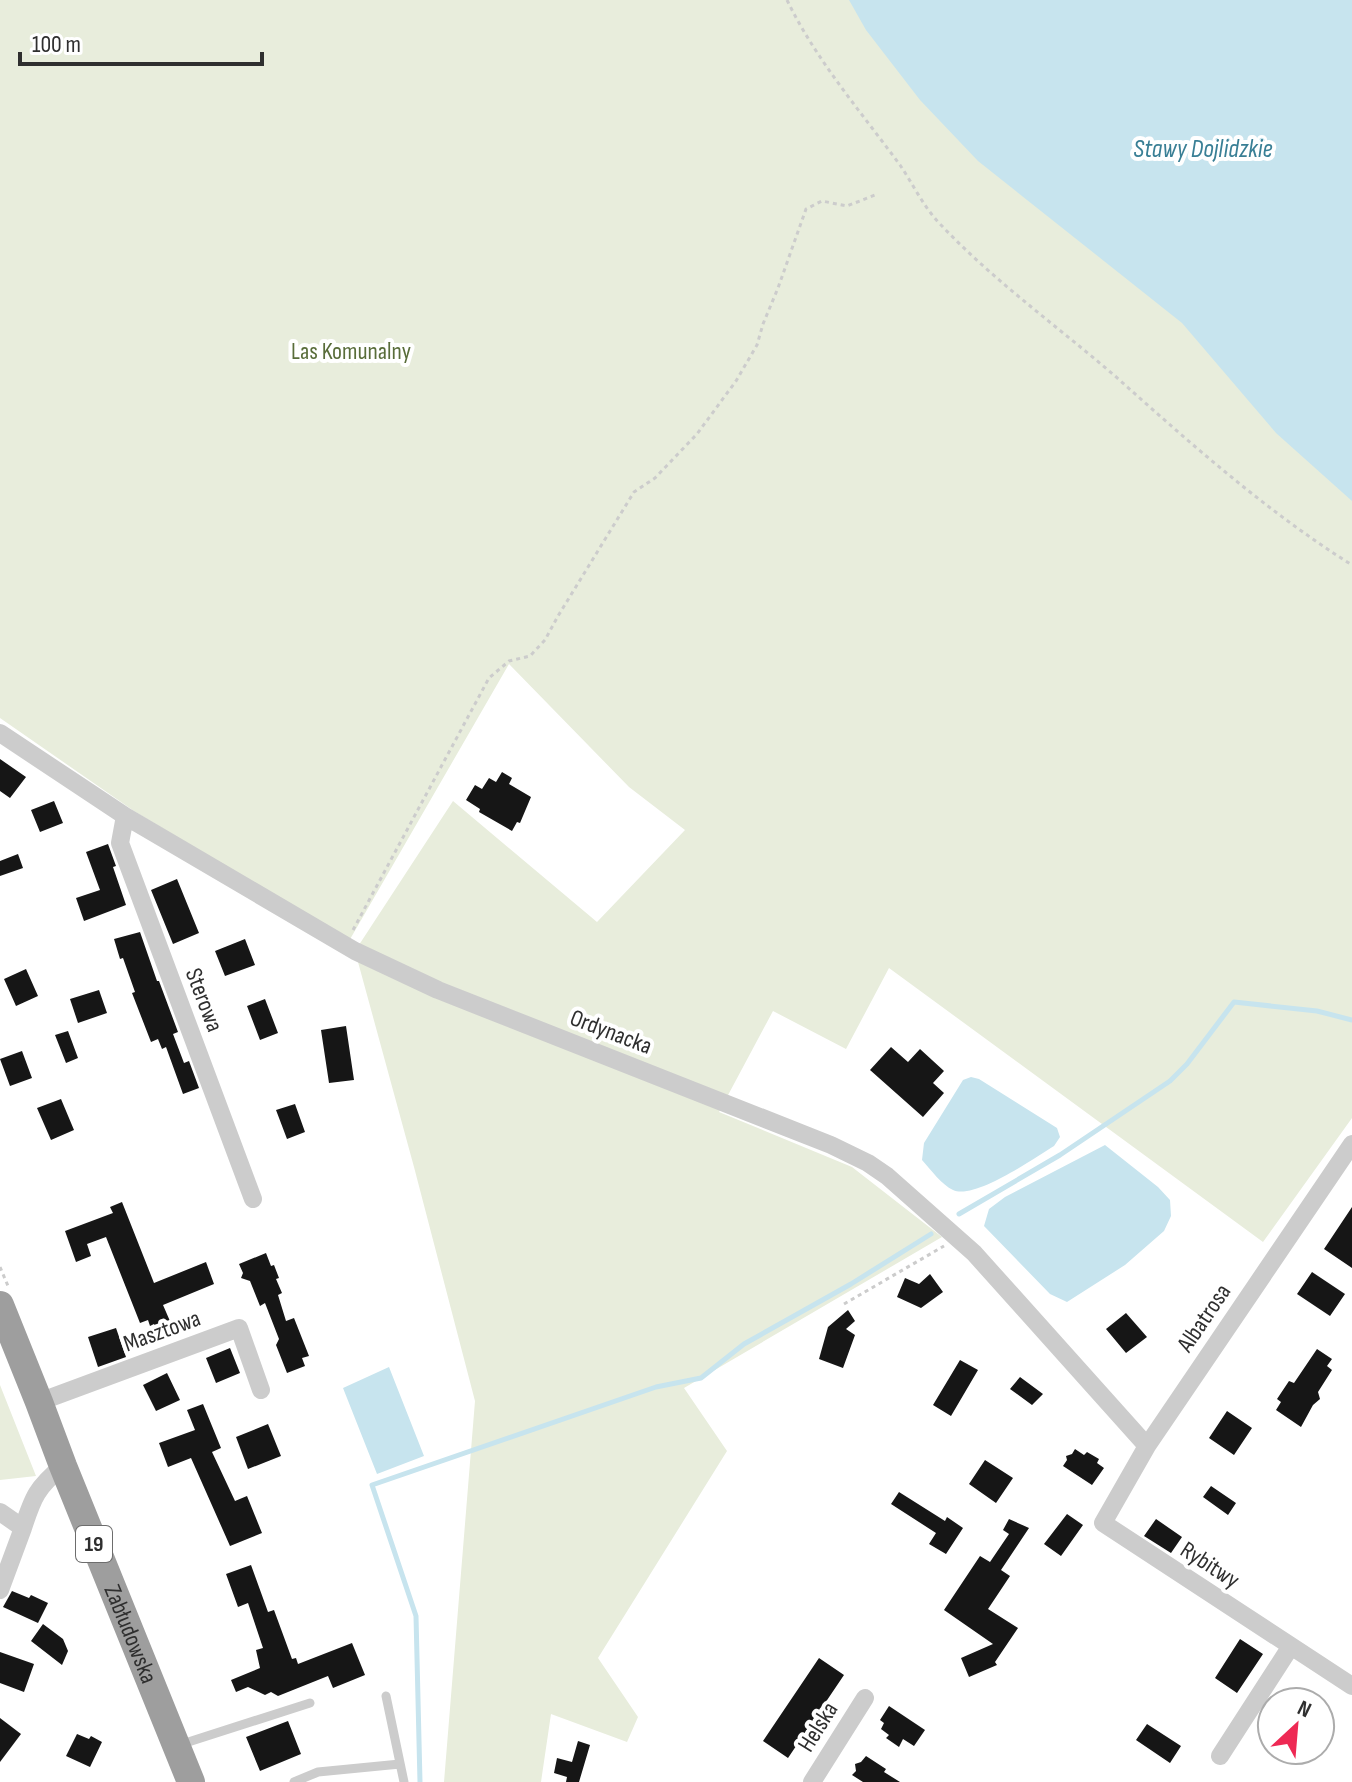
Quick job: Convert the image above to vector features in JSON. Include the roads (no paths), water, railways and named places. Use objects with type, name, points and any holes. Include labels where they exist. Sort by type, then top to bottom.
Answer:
[{"type":"highway","name":"Zabłudowska","points":[[0,1305],[191,1782]]},
{"type":"street","name":"Ordynacka","points":[[0,733],[125,816],[344,945],[438,990],[841,1149],[868,1163],[958,1238],[990,1270],[1147,1446]]},
{"type":"street","name":"Sterowa","points":[[125,816],[120,843],[253,1199]]},
{"type":"street","name":"Albatrosa","points":[[1103,1523],[1147,1446],[1352,1144]]},
{"type":"street","name":"Masztowa","points":[[39,1402],[239,1328],[261,1390]]},
{"type":"street","points":[[0,1590],[33,1496],[63,1466]]},
{"type":"street","points":[[0,1512],[23,1528]]},
{"type":"street","name":"Rybitwy","points":[[1103,1523],[1352,1686]]},
{"type":"street","points":[[1220,1756],[1291,1646]]},
{"type":"street","name":"Helska","points":[[812,1782],[865,1698]]},
{"type":"lane","points":[[386,1696],[404,1782]]},
{"type":"lane","points":[[176,1746],[310,1703]]},
{"type":"lane","points":[[294,1782],[318,1772],[400,1764]]},
{"type":"water","name":"Stawy Dojlidzkie","points":[[849,0],[1352,0],[1352,501],[1276,433],[1182,323],[978,161],[920,100],[866,30]]},
{"type":"water","points":[[971,1077],[1057,1128],[1060,1137],[1054,1146],[989,1184],[963,1191],[953,1190],[922,1160],[924,1143],[963,1080]]},
{"type":"water","points":[[1105,1145],[1158,1187],[1170,1200],[1171,1216],[1164,1231],[1125,1265],[1067,1302],[1050,1294],[984,1226],[989,1209],[1005,1197]]},
{"type":"water","points":[[389,1367],[424,1456],[377,1474],[343,1388]]},
{"type":"waterway","points":[[959,1214],[1060,1155],[1170,1081],[1187,1064],[1234,1002],[1317,1011],[1352,1020]]},
{"type":"waterway","points":[[420,1782],[416,1616],[372,1485],[656,1387],[701,1378],[744,1344],[851,1284],[931,1234]]},
{"type":"park label","name":"Las Komunalny","points":[[351,351]]}]
